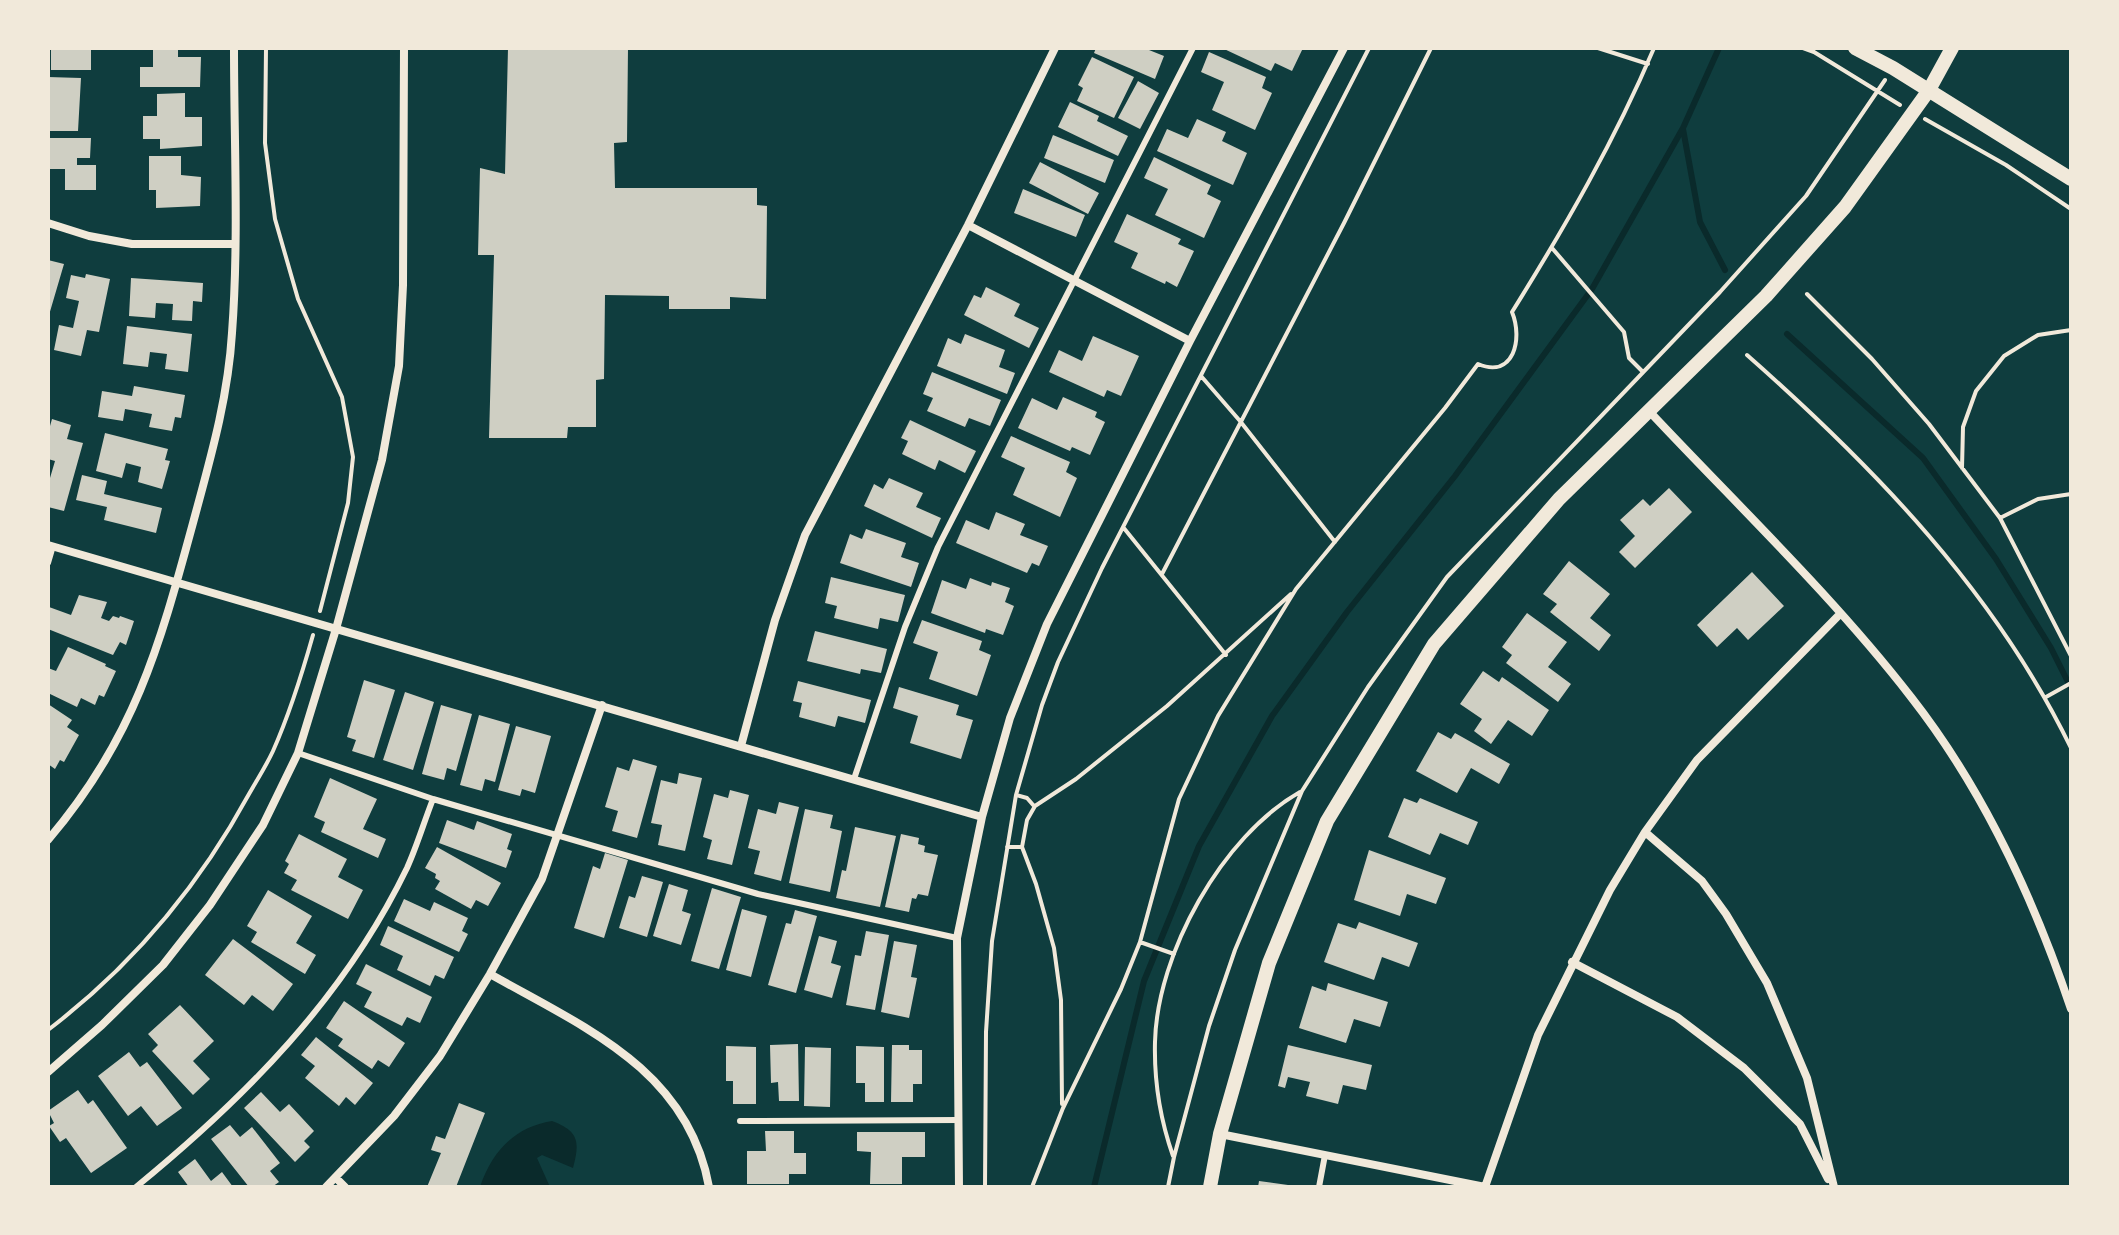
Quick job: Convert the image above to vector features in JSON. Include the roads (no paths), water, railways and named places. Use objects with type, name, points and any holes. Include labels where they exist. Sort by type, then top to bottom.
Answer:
[{"type":"street","points":[[48,840],[96,777],[120,736],[152,665],[177,583],[224,400],[232,334],[234,48]]},
{"type":"street","points":[[48,1072],[163,965],[210,905],[263,825],[298,753],[382,460],[399,366],[403,285],[404,48]]},
{"type":"street","points":[[741,746],[775,620],[805,535],[968,225],[1055,48]]},
{"type":"street","points":[[959,1187],[957,938],[982,817],[1010,718],[1047,624],[1190,341],[1344,48]]},
{"type":"street","points":[[1855,48],[1929,90],[2071,179]]},
{"type":"street","points":[[1210,1187],[1220,1134],[1269,963],[1327,821],[1434,644],[1559,499],[1766,296],[1845,207],[1929,90],[1952,48]]},
{"type":"street","points":[[48,223],[89,236],[132,244],[234,244]]},
{"type":"street","points":[[968,225],[1190,341]]},
{"type":"street","points":[[1649,411],[1776,543],[1912,697],[1977,793],[2024,887],[2071,1009]]},
{"type":"street","points":[[51,545],[982,817]]},
{"type":"street","points":[[1220,1134],[1485,1187],[1538,1035],[1572,962],[1645,832],[1697,760],[1840,614]]},
{"type":"street","points":[[326,1187],[394,1116],[440,1056],[490,974],[542,879],[602,705]]},
{"type":"street","points":[[1645,832],[1702,881],[1726,914],[1767,983],[1807,1078],[1834,1187]]},
{"type":"street","points":[[1572,962],[1677,1017],[1744,1068],[1800,1124],[1834,1187]]},
{"type":"street","points":[[490,974],[612,1046],[653,1078],[678,1106],[696,1140],[709,1187]]},
{"type":"street","points":[[336,1178],[345,1187]]},
{"type":"lane","points":[[854,779],[905,627],[938,547],[1193,48]]},
{"type":"lane","points":[[48,563],[51,545]]},
{"type":"lane","points":[[298,753],[433,799],[758,894],[957,938]]},
{"type":"lane","points":[[136,1187],[199,1135],[259,1078],[321,1006],[369,934],[407,867],[433,799]]},
{"type":"lane","points":[[740,1121],[959,1120]]},
{"type":"lane","points":[[1319,1187],[1325,1155]]},
{"type":"water","points":[[552,1121],[568,1129],[575,1138],[573,1168],[542,1155],[537,1158],[550,1187],[480,1187],[491,1162],[507,1143],[527,1129]]},
{"type":"waterway","points":[[1094,1187],[1144,981],[1199,846],[1272,716],[1347,612],[1455,476],[1592,289],[1683,128],[1719,48]]},
{"type":"waterway","points":[[1683,129],[1700,222],[1725,270]]},
{"type":"waterway","points":[[1787,334],[1923,458],[1996,559],[2051,648],[2071,688]]}]
